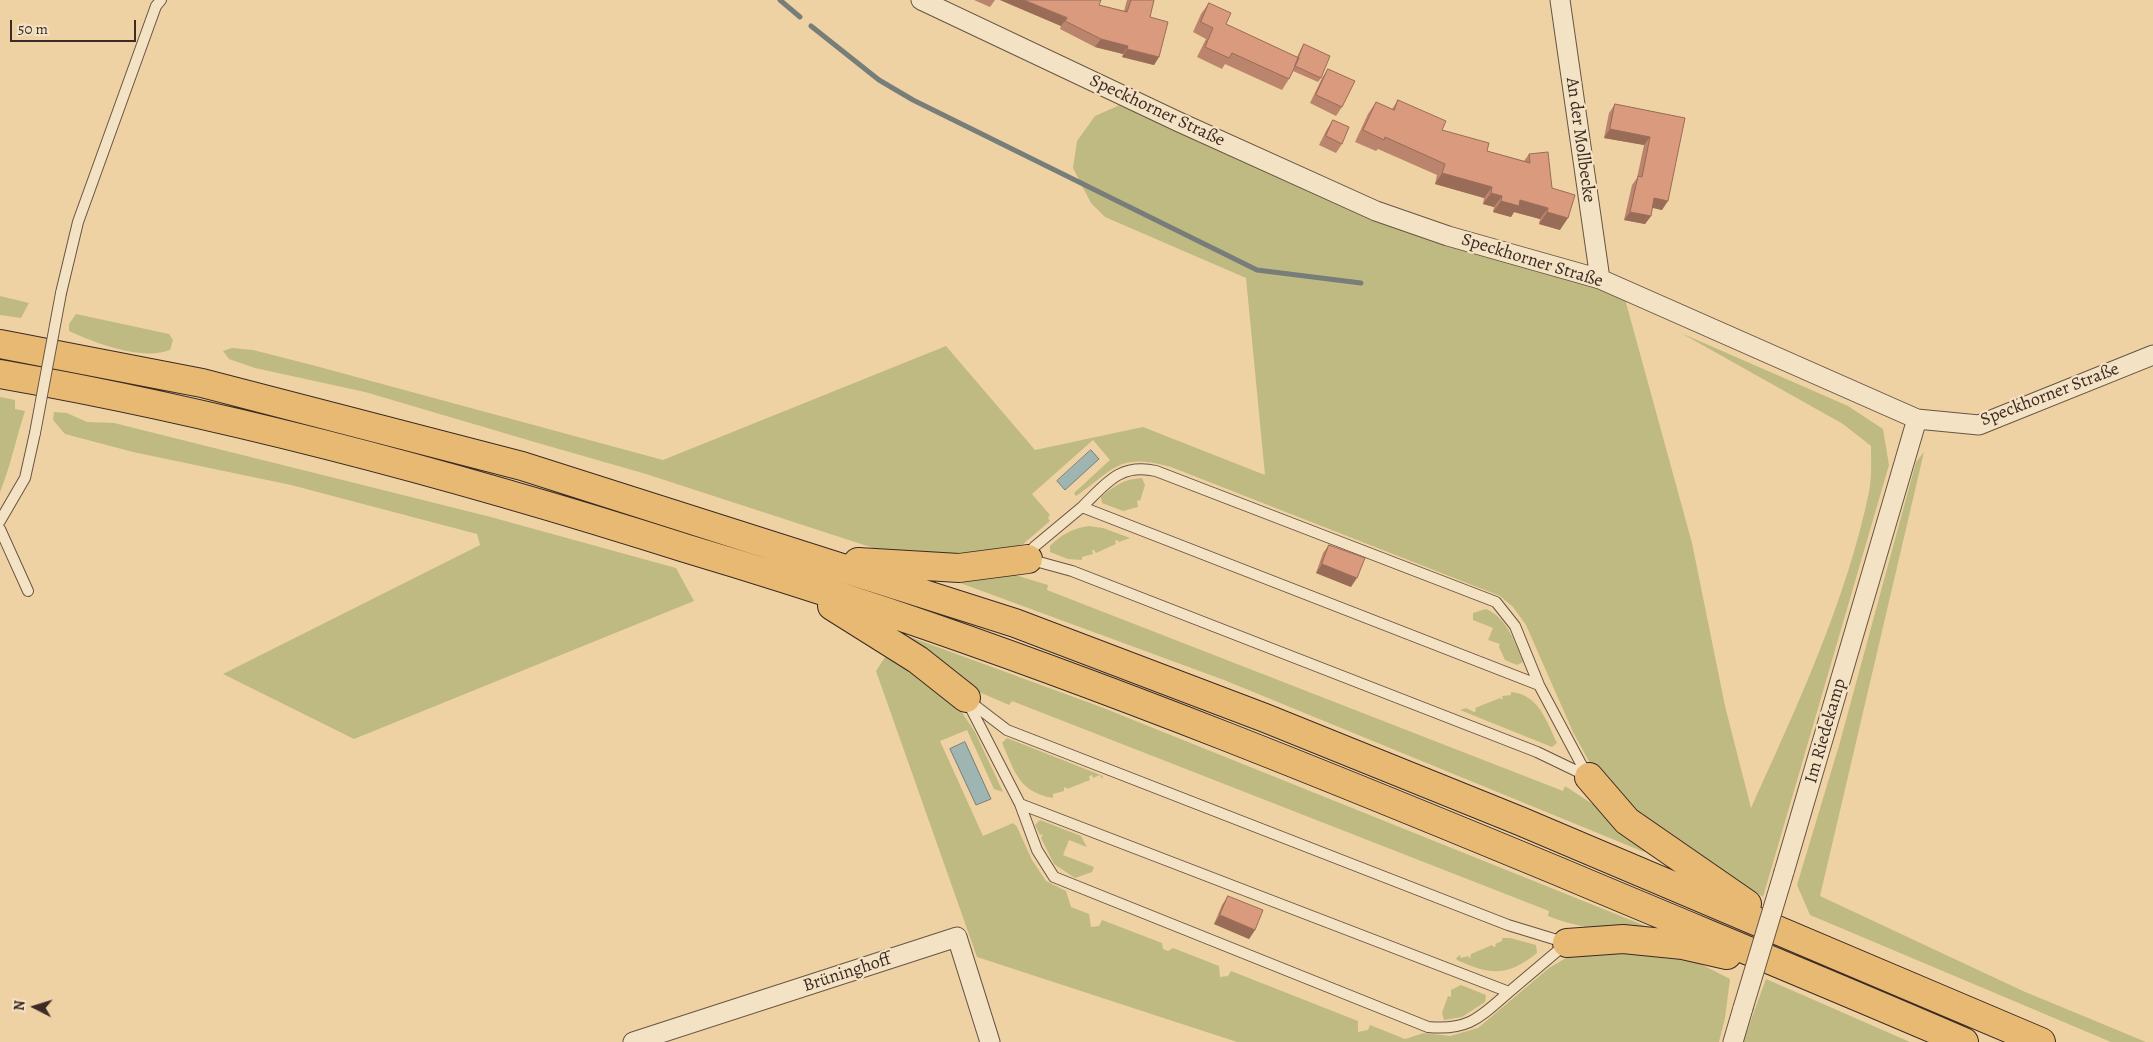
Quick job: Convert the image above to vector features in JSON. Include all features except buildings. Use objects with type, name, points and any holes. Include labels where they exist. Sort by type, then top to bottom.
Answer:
[{"type":"highway","points":[[0,344],[202,383],[522,466],[1015,623],[1265,718],[1650,875],[2041,1042]]},
{"type":"highway","points":[[0,374],[83,389],[293,435],[389,460],[530,499],[944,632],[1210,731],[1442,824],[1795,969],[1964,1042]]},
{"type":"highway","points":[[817,559],[959,568],[1028,559]]},
{"type":"highway","points":[[787,580],[867,626],[918,660],[966,698]]},
{"type":"highway","points":[[1589,778],[1627,821],[1795,938]]},
{"type":"highway","points":[[1567,943],[1623,939],[1674,944],[1795,969]]},
{"type":"street","name":"Speckhorner Straße","points":[[921,0],[1179,122],[1376,211],[1448,236],[1600,279],[1917,419],[1978,425],[2153,355]]},
{"type":"street","name":"An der Mollbecke","points":[[1560,0],[1600,279]]},
{"type":"street","name":"Im Riedekamp","points":[[1732,1042],[1917,419]]},
{"type":"street","name":"Brüninghoff","points":[[633,1042],[957,937],[990,1042]]},
{"type":"lane","points":[[0,521],[25,478],[61,293],[78,222],[156,6],[161,0]]},
{"type":"lane","points":[[1140,468],[1156,471],[1496,602],[1515,626],[1540,685],[1589,778],[1528,748],[1072,571],[1028,559],[1034,547],[1120,472],[1140,468]]},
{"type":"lane","points":[[1082,507],[1540,685]]},
{"type":"lane","points":[[0,528],[28,591]]},
{"type":"lane","points":[[966,698],[1020,804],[1036,850],[1054,877],[1428,1027],[1446,1029],[1476,1021],[1567,943]]},
{"type":"lane","points":[[966,698],[1007,730],[1508,925],[1567,943]]},
{"type":"lane","points":[[1020,804],[1509,992]]},
{"type":"shaded area","points":[[1122,104],[1625,299],[1692,543],[1725,706],[1751,808],[1786,731],[1834,613],[1859,533],[1869,492],[1871,446],[1843,424],[1681,333],[1848,406],[1883,429],[1889,465],[1763,897],[1736,879],[1703,863],[1649,827],[1592,767],[1573,732],[1526,625],[1513,607],[1500,596],[1171,467],[1139,461],[1128,462],[1109,471],[1076,496],[1074,493],[1110,460],[1093,440],[1032,494],[1050,515],[1048,518],[1050,521],[1023,544],[985,557],[898,556],[646,474],[365,392],[255,368],[229,359],[223,351],[232,348],[253,350],[663,460],[946,346],[1035,450],[1143,427],[1265,475],[1246,278],[1105,217],[1091,203],[1073,168],[1077,141],[1095,116]]},
{"type":"shaded area","points":[[0,296],[29,303],[21,318],[0,315]]},
{"type":"shaded area","points":[[76,314],[169,334],[173,340],[170,350],[159,353],[133,352],[92,341],[69,331],[69,324]]},
{"type":"shaded area","points":[[0,397],[15,400],[15,409],[25,411],[0,492]]},
{"type":"shaded area","points":[[54,412],[67,413],[87,422],[114,423],[487,516],[676,568],[694,601],[354,739],[223,674],[480,545],[477,534],[291,485],[133,452],[65,434],[53,420]]},
{"type":"shaded area","points":[[1924,452],[1820,896],[2023,991],[2146,1042],[2111,1042],[1810,915],[1797,885],[1840,742],[1916,462]]},
{"type":"shaded area","points":[[1142,478],[1145,485],[1140,501],[1137,500],[1138,507],[1123,511],[1102,503],[1101,497],[1115,486]]},
{"type":"shaded area","points":[[1089,526],[1103,528],[1130,538],[1119,542],[1117,540],[1115,541],[1116,544],[1096,553],[1092,550],[1093,554],[1082,557],[1082,560],[1068,559],[1050,552],[1050,546],[1063,535],[1078,528]]},
{"type":"shaded area","points":[[999,574],[1015,575],[1048,585],[1047,590],[1563,791],[1565,786],[1603,811],[1646,849],[1644,852],[1224,680],[952,580]]},
{"type":"shaded area","points":[[1486,609],[1500,618],[1505,624],[1523,662],[1517,665],[1505,660],[1499,647],[1500,644],[1488,640],[1493,628],[1473,620],[1473,613]]},
{"type":"shaded area","points":[[897,634],[902,634],[1101,707],[1648,927],[1646,930],[1620,930],[1585,927],[1548,916],[1549,911],[1012,701],[1009,705],[963,685]]},
{"type":"shaded area","points":[[887,654],[949,699],[961,711],[975,732],[1003,792],[994,789],[967,730],[940,741],[983,836],[1013,823],[1017,827],[1032,860],[1046,881],[1066,891],[1071,907],[1089,914],[1091,927],[1099,926],[1102,920],[1162,943],[1163,949],[1168,951],[1173,948],[1219,966],[1220,977],[1228,976],[1231,971],[1358,1021],[1358,1032],[1368,1030],[1370,1025],[1405,1039],[1424,1033],[1450,1036],[1478,1028],[1549,968],[1566,958],[1588,953],[1645,952],[1691,959],[1730,979],[1725,1018],[1719,1042],[1237,1042],[977,957],[876,671]]},
{"type":"shaded area","points":[[1511,692],[1521,694],[1535,703],[1545,718],[1557,743],[1552,747],[1460,710],[1466,708],[1474,712],[1476,711],[1475,708],[1500,698],[1503,700],[1502,696],[1511,695]]},
{"type":"shaded area","points":[[1007,738],[1103,776],[1102,779],[1100,775],[1093,778],[1092,775],[1089,776],[1090,780],[1067,789],[1066,787],[1064,791],[1053,794],[1053,798],[1041,795],[1032,791],[1019,779],[1002,743]]},
{"type":"shaded area","points":[[1040,820],[1081,836],[1087,847],[1069,840],[1063,855],[1094,867],[1092,872],[1075,878],[1054,864],[1041,838],[1043,834],[1040,835],[1035,825]]},
{"type":"shaded area","points":[[1502,938],[1510,938],[1536,945],[1537,953],[1516,966],[1498,971],[1479,969],[1456,958],[1460,955],[1461,958],[1468,956],[1470,959],[1471,954],[1492,945],[1496,946],[1495,944],[1502,941]]},
{"type":"shaded area","points":[[1766,979],[1910,1042],[1743,1042]]},
{"type":"shaded area","points":[[1461,985],[1486,995],[1485,1002],[1462,1017],[1444,1020],[1442,1013],[1448,996],[1451,997],[1451,990]]},
{"type":"water","points":[[1091,450],[1099,459],[1065,490],[1057,481]]},
{"type":"water","points":[[965,742],[991,799],[976,805],[950,749]]},
{"type":"waterway","points":[[780,0],[800,17]]},
{"type":"waterway","points":[[811,26],[879,80],[913,100],[1257,270],[1361,283]]}]
